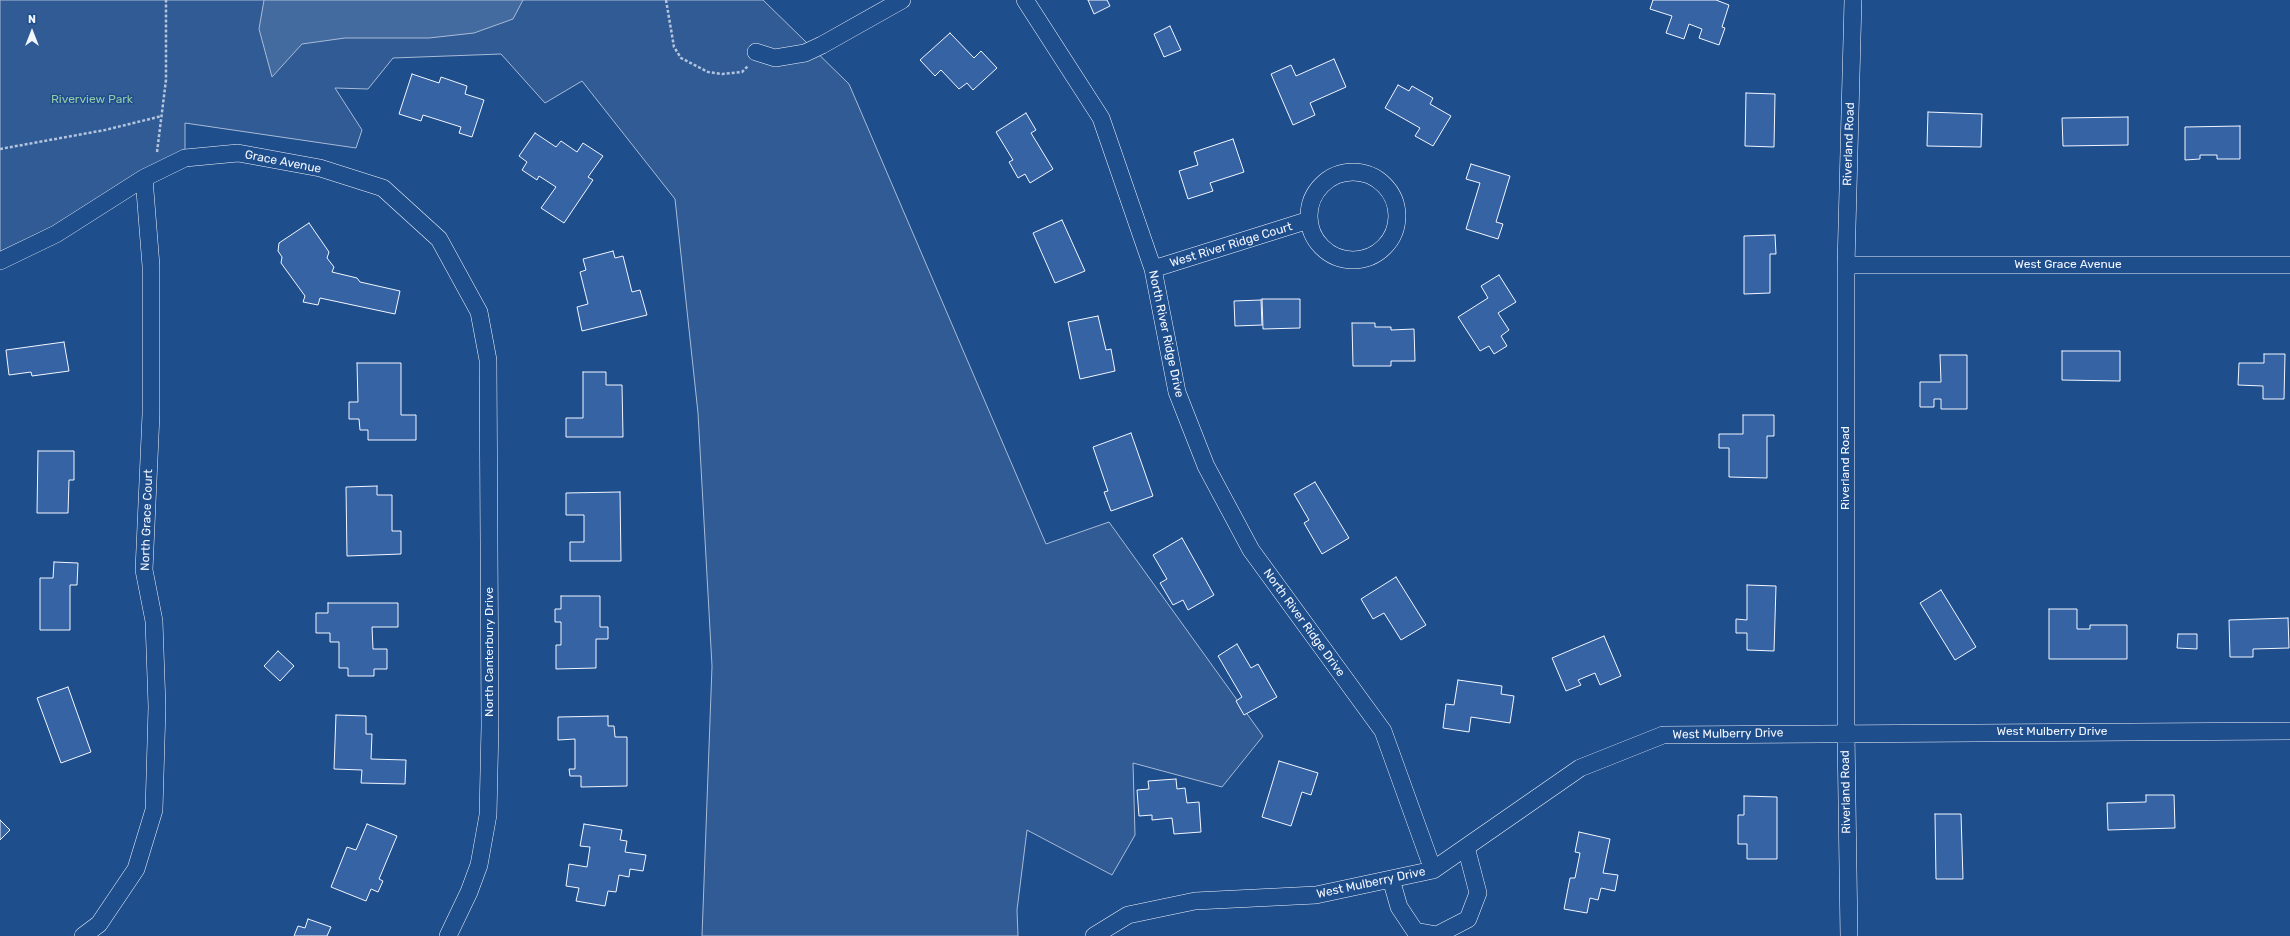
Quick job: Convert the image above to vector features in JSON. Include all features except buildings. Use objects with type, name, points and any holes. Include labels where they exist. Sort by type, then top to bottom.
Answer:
[{"type":"street","points":[[756,52],[775,58],[805,53],[902,0]]},
{"type":"street","name":"North River Ridge Drive","points":[[1026,0],[1101,118],[1153,269],[1177,392],[1206,466],[1251,550],[1383,731],[1433,870]]},
{"type":"street","name":"Riverland Road","points":[[1849,936],[1846,733],[1846,265],[1853,0]]},
{"type":"street","name":"Grace Avenue","points":[[0,260],[56,234],[144,178],[185,158],[238,153],[320,168],[383,188],[439,238],[479,312],[488,360]]},
{"type":"street","points":[[1352,172],[1367,174],[1385,186],[1396,204],[1398,219],[1394,233],[1386,245],[1375,254],[1354,259],[1333,255],[1321,246],[1313,234],[1309,220],[1313,199],[1325,181],[1338,174],[1352,172]]},
{"type":"street","name":"North Grace Court","points":[[83,936],[99,924],[136,869],[154,810],[157,699],[154,621],[144,570],[152,414],[152,266],[144,178]]},
{"type":"street","name":"West River Ridge Court","points":[[1153,269],[1309,220]]},
{"type":"street","name":"West Grace Avenue","points":[[1846,265],[2290,265]]},
{"type":"street","name":"North Canterbury Drive","points":[[448,936],[469,892],[479,865],[488,816],[490,726],[488,360]]},
{"type":"street","name":"West Mulberry Drive","points":[[1094,936],[1128,915],[1195,901],[1316,895],[1433,870],[1580,768],[1662,735],[2290,731]]},
{"type":"street","points":[[1391,879],[1400,907],[1415,931],[1437,935],[1468,919],[1478,894],[1466,847]]},
{"type":"path","points":[[160,170],[156,149],[162,116],[168,48],[166,0]]},
{"type":"path","points":[[666,0],[674,47],[682,58],[695,66],[708,72],[722,74],[742,72],[756,52]]},
{"type":"path","points":[[0,149],[105,130],[162,116]]},
{"type":"shaded area","points":[[0,0],[763,0],[849,84],[1046,544],[1109,522],[1263,736],[1222,787],[1133,763],[1135,835],[1112,875],[1027,830],[1017,910],[1018,936],[702,936],[712,666],[698,413],[675,199],[582,81],[545,103],[501,54],[393,58],[368,89],[335,88],[362,130],[356,148],[185,123],[185,158],[0,261]]},
{"type":"shaded area","points":[[264,0],[523,0],[513,19],[474,33],[429,38],[345,38],[302,44],[272,77],[259,29]]},
{"type":"park label","name":"Riverview Park","points":[[92,100]]}]
